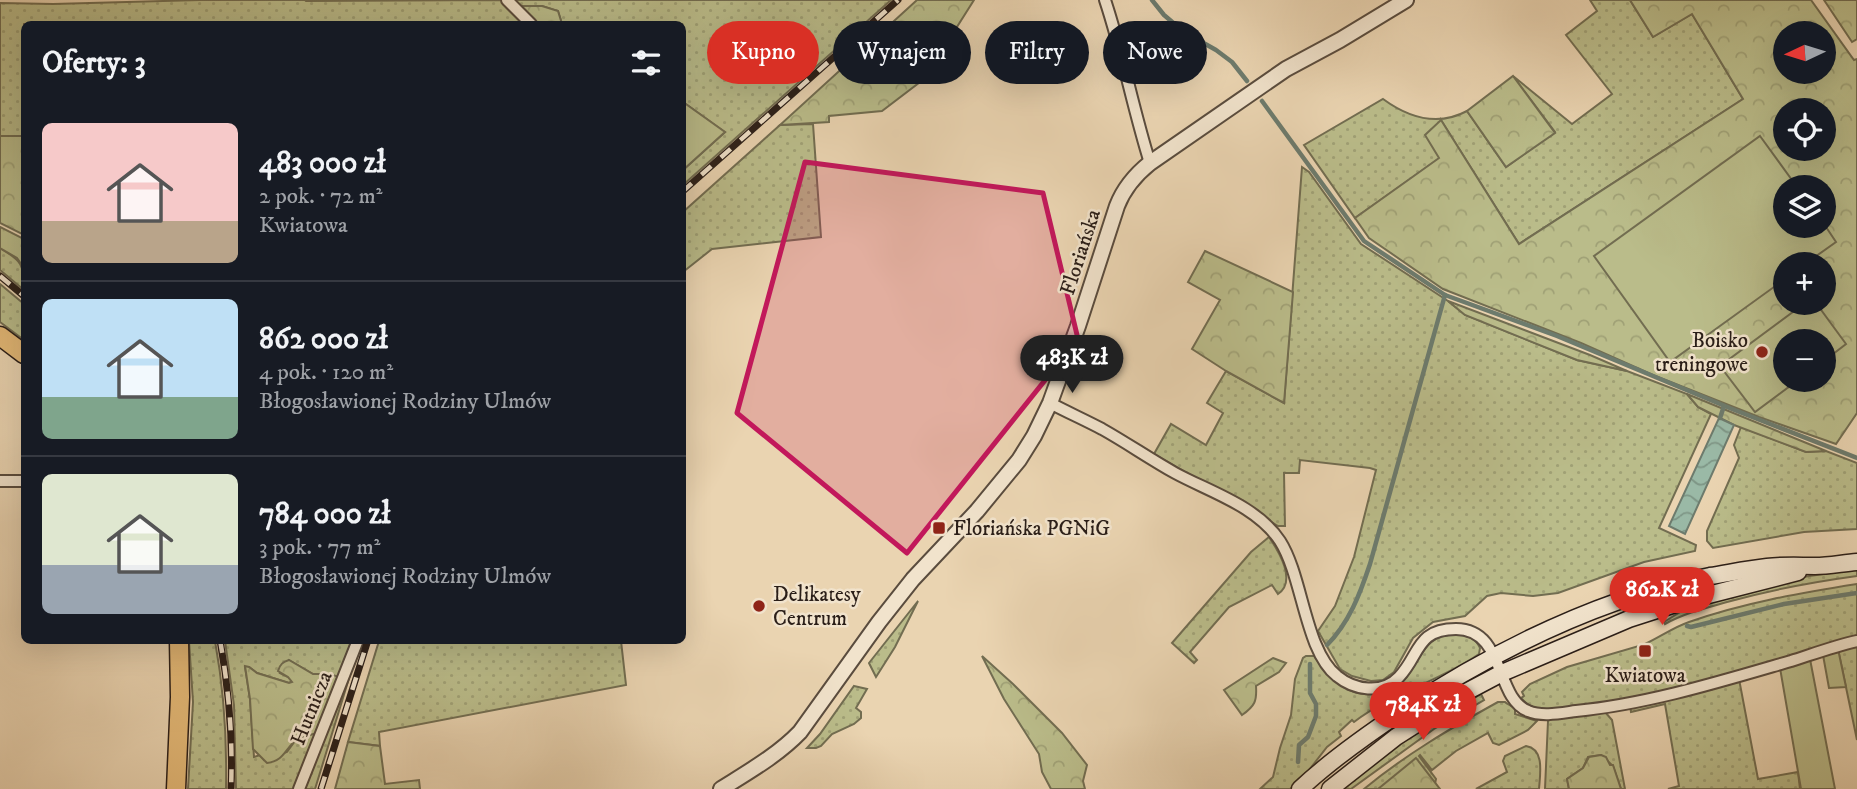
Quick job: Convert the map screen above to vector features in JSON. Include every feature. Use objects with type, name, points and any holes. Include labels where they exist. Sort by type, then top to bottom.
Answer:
[{"type":"main road","points":[[0,336],[21,352]]},
{"type":"main road","points":[[1300,789],[1335,758],[1426,696],[1494,656],[1569,621],[1658,589],[1709,576],[1765,567],[1857,562]]},
{"type":"main road","points":[[1330,789],[1396,737],[1468,691],[1502,673],[1629,619],[1685,601],[1817,566]]},
{"type":"main road","points":[[176,789],[179,644]]},
{"type":"street","points":[[507,0],[528,21]]},
{"type":"street","points":[[1105,0],[1117,35],[1150,163]]},
{"type":"street","name":"Floriańska","points":[[721,789],[790,742],[805,726],[888,611],[1019,460],[1050,403],[1120,198],[1132,180],[1150,163],[1286,69],[1406,0]]},
{"type":"street","points":[[1050,403],[1101,428],[1175,473],[1235,503],[1264,523],[1280,542],[1300,589],[1313,639],[1326,664],[1332,672],[1358,687],[1371,688],[1391,683],[1402,673],[1420,645],[1432,634],[1446,630],[1460,629],[1476,634],[1494,656],[1513,696],[1524,709],[1537,713],[1570,712],[1623,704],[1714,683],[1857,641]]},
{"type":"street","points":[[0,481],[21,481]]},
{"type":"street","name":"Hutnicza","points":[[299,789],[356,644]]},
{"type":"highlighted area","points":[[805,162],[1043,193],[1078,339],[907,553],[737,413]]},
{"type":"green space","points":[[200,0],[501,0],[523,21],[21,21],[21,136],[0,136],[0,3]]},
{"type":"green space","points":[[510,0],[891,0],[867,21],[833,21],[833,52],[819,64],[819,21],[707,21],[707,84],[797,84],[686,182],[686,167],[725,132],[686,104],[686,21],[561,21],[558,11],[542,6],[522,6],[536,21],[533,21]]},
{"type":"green space","points":[[917,0],[974,0],[961,21],[894,21]]},
{"type":"green space","points":[[1590,0],[1630,0],[1653,37],[1692,14],[1743,99],[1519,244],[1441,120],[1440,158],[1355,218],[1304,145],[1383,99],[1403,111],[1424,118],[1445,119],[1467,111],[1506,167],[1555,132],[1513,76],[1572,124],[1612,94],[1566,35],[1597,11]]},
{"type":"green space","points":[[1630,0],[1811,0],[1826,21],[1773,21],[1773,84],[1836,84],[1836,35],[1854,60],[1857,59],[1857,413],[1836,444],[1759,417],[1443,289],[1369,238],[1355,218],[1439,158],[1425,135],[1441,120],[1519,244],[1743,99],[1692,14],[1653,37]]},
{"type":"green space","points":[[1824,0],[1857,0],[1857,39],[1852,42]]},
{"type":"green space","points":[[521,6],[542,6],[558,11],[561,21],[536,21]]},
{"type":"green space","points":[[1513,76],[1555,133],[1506,167],[1467,111]]},
{"type":"green space","points":[[833,77],[833,84],[917,84],[882,111],[829,116],[829,122],[780,125]]},
{"type":"green space","points":[[686,104],[725,132],[686,167]]},
{"type":"green space","points":[[813,124],[821,237],[712,249],[686,270],[686,209],[780,125]]},
{"type":"green space","points":[[0,136],[21,136],[21,234],[0,223]]},
{"type":"green space","points":[[1760,136],[1773,154],[1773,161],[1778,161],[1788,175],[1773,175],[1773,238],[1833,238],[1836,242],[1822,252],[1773,252],[1773,288],[1670,362],[1594,256]]},
{"type":"green space","points":[[1302,167],[1309,172],[1361,244],[1465,315],[1577,360],[1627,371],[1687,394],[1698,407],[1711,414],[1659,528],[1696,545],[1695,551],[1644,562],[1558,593],[1533,596],[1501,593],[1487,596],[1465,616],[1433,622],[1413,638],[1394,672],[1383,680],[1371,681],[1352,676],[1340,669],[1318,631],[1335,606],[1354,557],[1376,470],[1300,460],[1299,473],[1284,473],[1285,526],[1278,526],[1154,454],[1171,424],[1206,445],[1223,413],[1207,403],[1226,371],[1284,403]]},
{"type":"green space","points":[[0,227],[21,238],[21,264],[17,258],[0,248]]},
{"type":"green space","points":[[0,248],[20,264],[21,288],[0,270]]},
{"type":"green space","points":[[1205,251],[1293,292],[1284,403],[1192,349],[1220,300],[1188,282]]},
{"type":"green space","points":[[0,284],[21,302],[21,338],[0,322]]},
{"type":"green space","points":[[1448,301],[1627,371],[1577,360],[1465,315]]},
{"type":"green space","name":"Boisko treningowe","points":[[1789,315],[1825,315],[1835,329],[1773,329],[1773,392],[1782,392],[1755,412],[1720,366]]},
{"type":"green space","name":"Boisko treningowe","points":[[1836,330],[1846,344],[1836,352]]},
{"type":"green space","points":[[1687,394],[1826,451],[1806,452],[1734,425],[1698,407]]},
{"type":"green space","points":[[1741,427],[1806,452],[1826,451],[1857,463],[1857,529],[1804,532],[1713,548],[1707,541],[1707,531],[1739,458],[1734,445]]},
{"type":"green space","points":[[1269,537],[1284,566],[1286,582],[1283,588],[1278,594],[1272,585],[1229,607],[1190,652],[1197,660],[1194,663],[1172,643],[1251,552]]},
{"type":"green space","points":[[1857,569],[1857,576],[1759,594],[1696,611],[1665,624],[1664,622],[1690,606],[1803,577]]},
{"type":"green space","points":[[1857,584],[1857,637],[1712,679],[1592,706],[1560,710],[1539,709],[1521,698],[1524,696],[1522,692],[1530,684],[1567,667],[1642,645],[1642,655],[1648,654],[1645,644],[1709,615],[1793,595]]},
{"type":"green space","points":[[918,601],[895,647],[876,677],[869,663]]},
{"type":"green space","points":[[1458,634],[1474,640],[1480,648],[1479,654],[1384,703],[1354,722],[1352,720],[1339,732],[1341,736],[1327,747],[1302,779],[1290,789],[1260,789],[1273,777],[1291,715],[1295,679],[1303,658],[1314,656],[1341,686],[1359,693],[1380,693],[1404,680],[1430,643],[1446,635]]},
{"type":"green space","points":[[189,644],[215,644],[224,715],[226,789],[188,789],[193,702]]},
{"type":"green space","points":[[225,644],[353,644],[296,789],[236,789],[234,705]],"holes":[[[289,660],[313,674],[330,674],[303,737],[295,741],[287,752],[264,760],[260,755],[254,757],[245,667],[289,683],[292,681],[280,673]]]},
{"type":"green space","points":[[378,644],[621,644],[626,685],[379,732],[380,746],[348,742]]},
{"type":"green space","points":[[1857,644],[1857,740],[1838,649]]},
{"type":"green space","points":[[358,649],[315,789],[301,789]]},
{"type":"green space","points":[[1838,649],[1846,687],[1829,688],[1823,655]]},
{"type":"green space","points":[[982,656],[1062,733],[1087,765],[1083,781],[1085,789],[1051,789],[1042,772],[1039,754],[1004,699]]},
{"type":"green space","points":[[1273,658],[1286,663],[1279,672],[1256,686],[1254,703],[1242,715],[1224,690]]},
{"type":"green space","points":[[1810,659],[1835,789],[1801,789],[1780,668]]},
{"type":"green space","points":[[289,660],[313,674],[339,677],[317,733],[296,740],[280,758],[267,763],[253,749],[245,666],[257,673],[289,683],[292,682],[288,677],[278,671],[282,664]]},
{"type":"green space","points":[[1739,679],[1758,779],[1798,772],[1800,789],[1668,789],[1679,786],[1665,704],[1631,712],[1630,706]]},
{"type":"green space","points":[[854,686],[867,689],[856,708],[861,712],[861,718],[832,734],[821,746],[807,748],[820,734]]},
{"type":"green space","points":[[1481,694],[1484,700],[1434,729],[1351,789],[1339,789],[1397,745]]},
{"type":"green space","points":[[1498,702],[1505,702],[1513,707],[1515,714],[1537,721],[1528,730],[1499,745],[1493,743],[1488,733],[1456,751],[1432,770],[1420,755],[1436,779],[1435,784],[1407,789],[1364,789],[1429,742]]},
{"type":"green space","points":[[1605,712],[1612,720],[1625,789],[1621,789],[1613,766],[1601,755],[1588,757],[1583,768],[1567,779],[1569,789],[1545,789],[1548,721],[1551,718]]},
{"type":"green space","points":[[348,742],[380,746],[385,784],[419,780],[420,789],[335,789]]},
{"type":"green space","points":[[1526,746],[1532,748],[1539,757],[1539,789],[1476,789],[1507,772],[1503,761],[1505,756]]},
{"type":"green space","points":[[1601,755],[1613,765],[1621,789],[1569,789],[1567,779],[1583,768],[1589,757]]},
{"type":"green space","points":[[1416,758],[1440,789],[1378,789]]},
{"type":"water","points":[[1719,418],[1734,425],[1685,534],[1669,526]]},
{"type":"waterway","points":[[1152,0],[1164,15],[1184,32],[1232,62],[1247,81]]},
{"type":"waterway","points":[[1262,101],[1364,241],[1445,295],[1557,336],[1857,458]]},
{"type":"waterway","points":[[1327,645],[1348,618],[1370,564],[1445,295]]},
{"type":"waterway","points":[[1720,418],[1724,406]]},
{"type":"waterway","points":[[1687,626],[1784,604],[1857,593]]},
{"type":"waterway","points":[[1298,762],[1299,745],[1308,737],[1316,716],[1316,704],[1310,693],[1310,664]]},
{"type":"railway","points":[[686,188],[898,0]]},
{"type":"railway","points":[[0,276],[21,294]]},
{"type":"railway","points":[[221,644],[230,714],[231,789]]},
{"type":"railway","points":[[321,789],[367,644]]},
{"type":"place","name":"Boisko treningowe","points":[[1762,352]]},
{"type":"place","name":"Floriańska PGNiG","points":[[939,528]]},
{"type":"place","name":"Delikatesy Centrum","points":[[759,606]]},
{"type":"place","name":"Kwiatowa","points":[[1645,651]]}]
